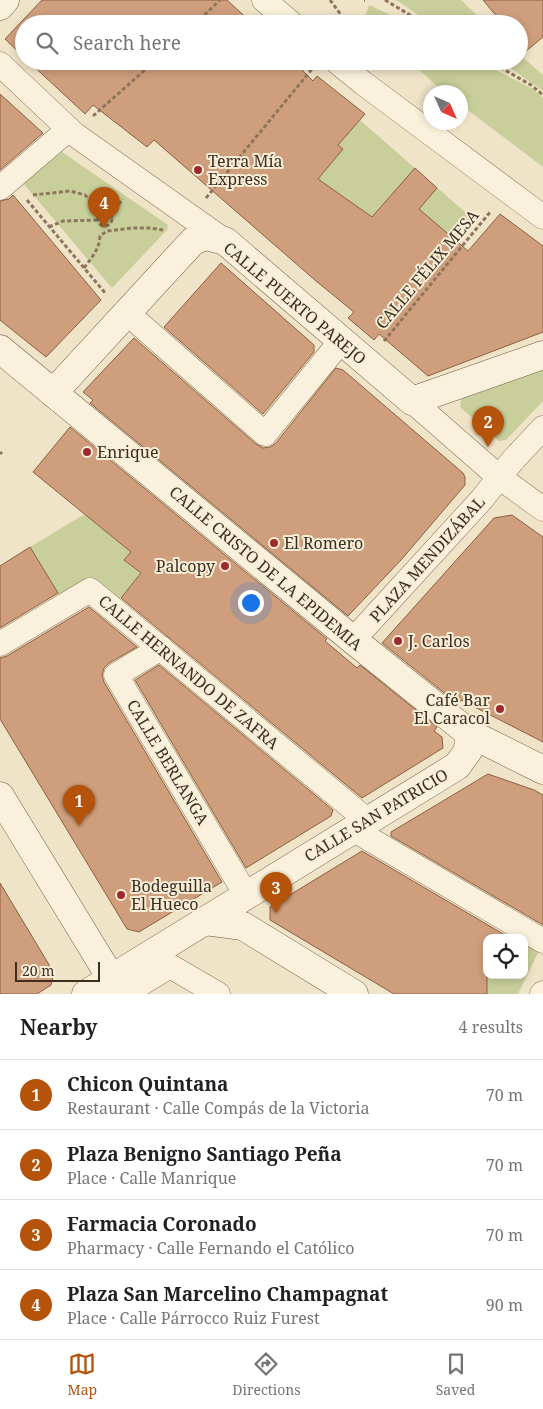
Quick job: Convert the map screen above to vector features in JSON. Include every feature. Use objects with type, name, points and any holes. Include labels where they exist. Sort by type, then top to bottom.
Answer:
[{"type":"street","points":[[0,6],[5,0]]},
{"type":"street","points":[[264,0],[282,15]]},
{"type":"street","points":[[0,64],[72,132],[225,241]]},
{"type":"street","points":[[339,70],[363,83],[543,217]]},
{"type":"street","points":[[0,188],[72,132]]},
{"type":"street","name":"CALLE PUERTO PAREJO","points":[[53,393],[120,306],[193,241],[206,236],[225,241],[412,401]]},
{"type":"street","points":[[120,306],[265,434],[341,341]]},
{"type":"street","name":"CALLE CRISTO DE LA EPIDEMIA","points":[[0,349],[353,640],[469,733],[543,770]]},
{"type":"street","points":[[543,355],[412,401],[500,477],[543,510]]},
{"type":"street","name":"PLAZA MENDIZÁBAL","points":[[353,640],[482,499],[543,428]]},
{"type":"street","name":"CALLE HERNANDO DE ZAFRA","points":[[0,644],[90,590],[161,648],[361,826],[543,941]]},
{"type":"street","name":"CALLE BERLANGA","points":[[161,648],[116,676],[246,895]]},
{"type":"street","name":"CALLE SAN PATRICIO","points":[[86,994],[117,986],[205,921],[457,766],[468,751],[469,733]]},
{"type":"street","points":[[0,796],[117,986],[170,966],[218,994]]},
{"type":"street","points":[[205,921],[243,926],[354,994]]},
{"type":"path","points":[[204,15],[220,0]]},
{"type":"path","points":[[330,0],[341,15]]},
{"type":"path","points":[[385,0],[410,15]]},
{"type":"path","points":[[72,132],[144,70]]},
{"type":"path","points":[[191,217],[320,70]]},
{"type":"path","points":[[505,70],[532,85],[543,95]]},
{"type":"path","points":[[107,231],[107,226],[112,219],[110,214],[106,211],[102,212],[84,194],[70,191],[24,196],[84,268],[120,306]]},
{"type":"path","name":"CALLE FÉLIX MESA","points":[[366,362],[508,191]]},
{"type":"path","points":[[110,214],[126,196]]},
{"type":"path","points":[[98,220],[102,212]]},
{"type":"path","points":[[98,220],[99,224],[107,226]]},
{"type":"path","points":[[49,227],[62,221],[98,220]]},
{"type":"path","points":[[84,268],[99,246],[100,236],[107,231],[141,228],[167,230]]},
{"type":"green space","points":[[396,0],[461,0],[477,15],[418,15]]},
{"type":"green space","points":[[369,5],[391,15],[366,15]]},
{"type":"green space","points":[[528,62],[543,75],[543,91],[513,70],[528,70]]},
{"type":"green space","points":[[420,70],[496,70],[533,89],[543,98],[543,167],[468,110],[468,85],[436,85]]},
{"type":"green space","points":[[317,76],[365,114],[360,120],[473,219],[374,340],[348,318],[353,312],[276,245]]},
{"type":"green space","points":[[62,152],[168,225],[167,230],[112,288],[23,183]]},
{"type":"green space","points":[[543,368],[543,401],[506,440],[499,441],[460,407],[461,399]]},
{"type":"green space","points":[[85,514],[131,552],[124,560],[141,574],[119,600],[93,578],[60,597],[30,547]]},
{"type":"green space","points":[[528,945],[539,951],[528,974]]},
{"type":"green space","points":[[483,978],[525,979],[518,994],[463,994]]},
{"type":"building","points":[[42,0],[227,0],[243,15],[28,15]]},
{"type":"building","points":[[483,0],[543,0],[543,37],[528,50],[528,15],[496,15]]},
{"type":"building","points":[[15,28],[15,48],[5,39]]},
{"type":"building","points":[[38,70],[302,70],[313,81],[317,76],[365,114],[338,145],[343,149],[318,179],[372,217],[415,168],[437,188],[419,209],[468,251],[500,214],[543,246],[543,332],[428,376],[379,334],[374,340],[348,318],[354,312],[154,140],[147,147],[93,105],[85,114]]},
{"type":"building","points":[[0,94],[43,133],[0,170]]},
{"type":"building","points":[[13,195],[101,300],[46,357],[0,320],[0,201],[9,199]]},
{"type":"building","points":[[221,263],[314,345],[314,352],[263,414],[164,327]]},
{"type":"building","points":[[134,338],[263,448],[270,447],[276,443],[336,368],[343,370],[463,473],[465,485],[401,560],[348,616],[90,403],[93,400],[83,392]]},
{"type":"building","points":[[70,427],[327,639],[325,641],[357,668],[360,665],[437,727],[434,731],[442,737],[443,748],[362,798],[121,598],[141,573],[124,560],[131,552],[33,472]]},
{"type":"building","points":[[512,515],[543,537],[543,742],[461,700],[458,704],[382,643],[494,518]]},
{"type":"building","points":[[30,547],[58,593],[0,628],[0,566]]},
{"type":"building","points":[[89,607],[137,647],[109,663],[104,668],[102,675],[104,682],[222,882],[139,932],[127,929],[0,719],[0,658],[7,656]]},
{"type":"building","points":[[159,665],[333,810],[331,816],[246,868],[135,680]]},
{"type":"building","points":[[488,774],[543,795],[543,925],[391,836],[391,832]]},
{"type":"building","points":[[362,851],[503,934],[483,934],[483,979],[487,979],[487,994],[394,994],[270,920],[270,907]]},
{"type":"building","points":[[0,883],[54,973],[51,985],[37,994],[0,994]]},
{"type":"place","name":"Terra Mía Express","points":[[198,170]]},
{"type":"place","name":"Plaza San Marcelino Champagnat","points":[[104,228]]},
{"type":"place","name":"Plaza Benigno Santiago Peña","points":[[488,447]]},
{"type":"place","name":"Enrique","points":[[87,452]]},
{"type":"place","name":"El Romero","points":[[274,543]]},
{"type":"place","name":"Palcopy","points":[[225,566]]},
{"type":"place","name":"J. Carlos","points":[[398,641]]},
{"type":"place","name":"Café Bar El Caracol","points":[[500,709]]},
{"type":"place","name":"Chicon Quintana","points":[[79,826]]},
{"type":"place","name":"Bodeguilla El Hueco","points":[[121,895]]},
{"type":"place","name":"Farmacia Coronado","points":[[276,913]]}]
